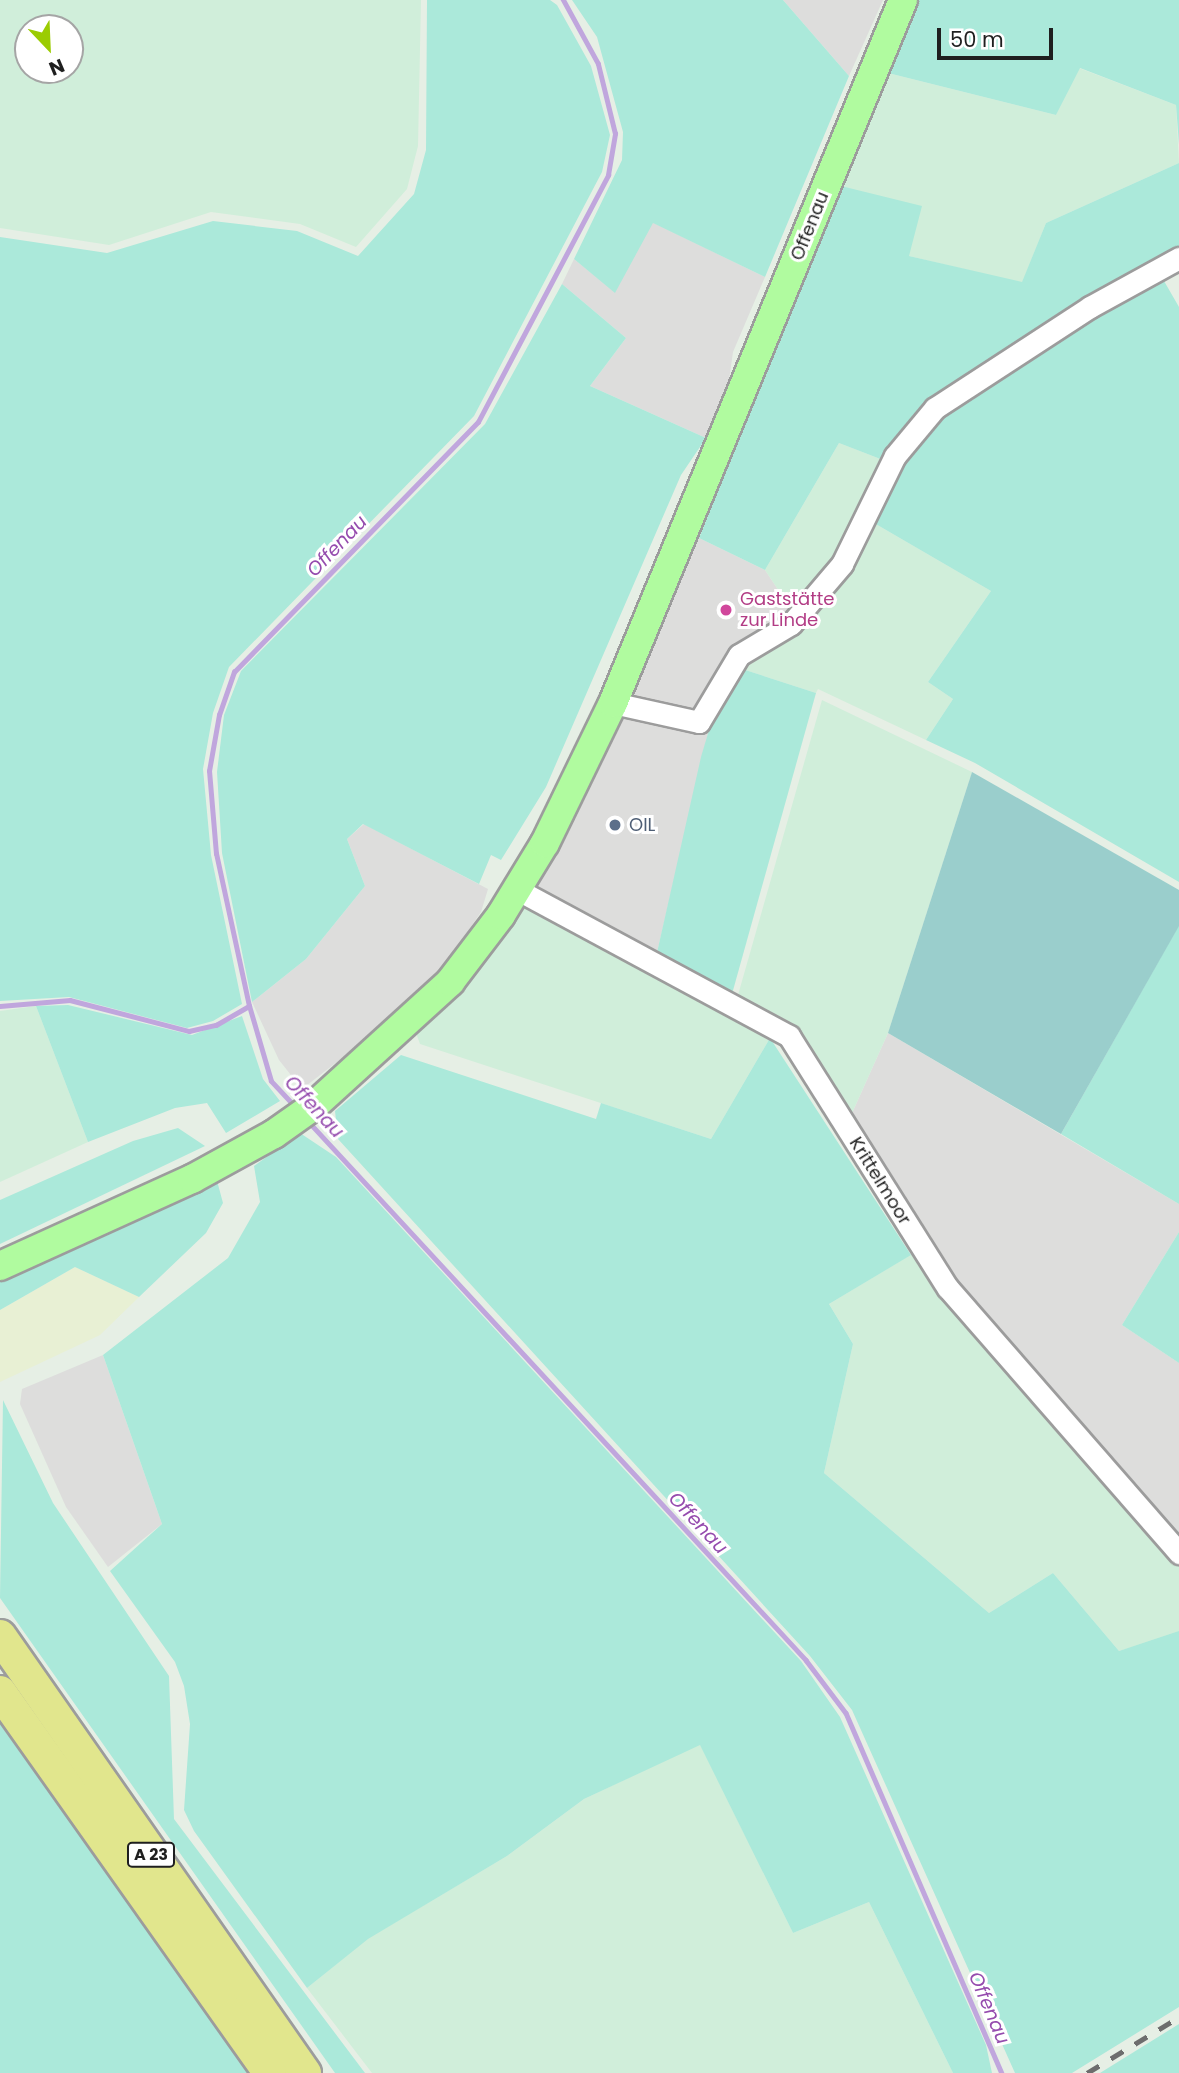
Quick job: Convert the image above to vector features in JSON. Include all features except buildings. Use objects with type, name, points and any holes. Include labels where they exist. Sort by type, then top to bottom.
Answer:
[{"type":"highway","name":"A 23","points":[[0,1636],[305,2073]]},
{"type":"highway","name":"A 23","points":[[0,1692],[270,2073]]},
{"type":"main road","name":"Offenau","points":[[0,1266],[192,1179],[274,1134],[315,1105],[450,982],[518,890],[613,703],[903,0]]},
{"type":"street","points":[[613,703],[699,722],[739,656],[791,624],[842,564],[895,456],[935,408],[1090,307],[1179,258]]},
{"type":"street","name":"Krittelmoor","points":[[518,890],[789,1036],[948,1288],[1179,1553]]},
{"type":"shaded area","points":[[0,0],[421,0],[418,146],[407,189],[356,247],[300,224],[211,212],[109,245],[0,228]]},
{"type":"shaded area","points":[[427,0],[550,0],[557,5],[591,66],[610,135],[602,172],[474,416],[229,667],[213,713],[203,769],[211,855],[242,1004],[213,1021],[187,1028],[69,997],[0,1001],[0,237],[107,253],[213,221],[297,231],[358,256],[414,194],[426,150]]},
{"type":"shaded area","points":[[572,0],[783,0],[849,76],[765,277],[653,223],[615,293],[574,259],[622,160],[623,132],[597,37]]},
{"type":"shaded area","points":[[783,0],[883,0],[849,76]]},
{"type":"shaded area","points":[[918,0],[1179,0],[1179,145],[1176,105],[1080,68],[1056,115],[888,73]]},
{"type":"shaded area","points":[[1079,68],[1176,105],[1179,163],[1046,223],[1022,283],[909,256],[841,186],[888,73],[1056,115]]},
{"type":"shaded area","points":[[1179,163],[1179,248],[1083,302],[927,401],[883,460],[839,443],[765,570],[699,538],[841,186],[922,206],[909,256],[1022,282],[1046,223]]},
{"type":"shaded area","points":[[652,222],[765,277],[733,352],[728,387],[706,438],[590,386],[626,338],[562,284],[574,259],[615,292]]},
{"type":"shaded area","points":[[1164,281],[1179,307],[1179,882],[975,763],[926,740],[953,699],[928,682],[991,591],[874,523],[904,460],[941,413],[1093,319]]},
{"type":"shaded area","points":[[562,284],[626,338],[590,386],[706,438],[681,475],[546,787],[501,860],[491,855],[479,884],[363,824],[347,839],[365,886],[306,959],[252,1002],[222,853],[217,772],[224,715],[241,671],[485,424]]},
{"type":"shaded area","points":[[839,443],[883,460],[839,557],[793,612],[765,570]]},
{"type":"shaded area","points":[[874,523],[991,591],[928,682],[953,699],[926,740],[818,689],[816,693],[739,668]]},
{"type":"shaded area","points":[[699,538],[765,570],[793,612],[696,719],[629,700],[656,624]]},
{"type":"shaded area","points":[[739,668],[816,693],[732,994],[656,957],[701,757],[714,713]]},
{"type":"shaded area","points":[[822,700],[972,772],[888,1033],[848,1122],[792,1028],[738,995]]},
{"type":"shaded area","points":[[616,717],[709,729],[656,957],[536,890],[573,818]]},
{"type":"shaded area","points":[[972,772],[1179,890],[1179,926],[1061,1134],[888,1033]]},
{"type":"shaded area","points":[[364,824],[488,889],[481,912],[452,955],[395,1017],[302,1089],[279,1060],[252,1002],[306,959],[365,886],[347,839]]},
{"type":"shaded area","points":[[525,906],[770,1038],[711,1139],[420,1044],[416,1033],[474,976]]},
{"type":"shaded area","points":[[1179,925],[1179,1204],[1061,1134]]},
{"type":"shaded area","points":[[68,1005],[192,1035],[242,1016],[263,1079],[280,1101],[226,1133],[207,1103],[175,1108],[88,1142],[36,1006]]},
{"type":"shaded area","points":[[36,1006],[88,1142],[0,1182],[0,1011]]},
{"type":"shaded area","points":[[888,1033],[1179,1204],[1179,1232],[1122,1325],[1179,1363],[1179,1544],[952,1285],[848,1122]]},
{"type":"shaded area","points":[[770,1038],[911,1255],[829,1304],[853,1344],[824,1473],[989,1613],[1053,1573],[1119,1651],[1179,1631],[1179,2007],[1072,2073],[1015,2073],[852,1710],[810,1656],[338,1139],[335,1111],[401,1055],[596,1119],[601,1103],[711,1139]]},
{"type":"shaded area","points":[[178,1128],[205,1146],[0,1244],[0,1200],[133,1141]]},
{"type":"shaded area","points":[[300,1133],[336,1157],[801,1661],[840,1717],[986,2045],[992,2073],[953,2073],[869,1902],[793,1933],[700,1745],[584,1799],[507,1856],[368,1939],[307,1988],[194,1831],[184,1810],[190,1724],[184,1686],[175,1662],[110,1571],[162,1524],[103,1355],[228,1258],[260,1202],[254,1166]]},
{"type":"shaded area","points":[[216,1177],[223,1203],[206,1233],[139,1297],[75,1267],[0,1310],[0,1277]]},
{"type":"shaded area","points":[[1179,1232],[1179,1363],[1122,1325]]},
{"type":"shaded area","points":[[917,1251],[943,1292],[1179,1564],[1179,1631],[1175,1635],[1119,1651],[1053,1573],[989,1613],[824,1473],[853,1344],[829,1304]]},
{"type":"shaded area","points":[[75,1267],[139,1297],[100,1335],[0,1382],[0,1310]]},
{"type":"shaded area","points":[[103,1355],[162,1524],[108,1567],[66,1507],[20,1404],[22,1389]]},
{"type":"shaded area","points":[[3,1400],[53,1503],[169,1676],[174,1819],[365,2073],[335,2073],[0,1598]]},
{"type":"shaded area","points":[[0,1724],[209,2017],[252,2073],[0,2073]]},
{"type":"shaded area","points":[[700,1744],[793,1933],[869,1902],[953,2073],[372,2073],[307,1988],[367,1939],[507,1856],[584,1799]]},
{"type":"shaded area","points":[[1179,2024],[1179,2073],[1100,2073]]},
{"type":"waterway","name":"Offenau","points":[[295,1107],[271,1081],[249,1006],[216,854],[209,771],[219,715],[234,672],[478,422],[608,175],[615,134],[598,64],[563,0]]},
{"type":"waterway","points":[[0,1006],[70,1000],[189,1031],[216,1025],[249,1006]]},
{"type":"waterway","name":"Offenau","points":[[308,1121],[806,1660],[846,1713],[1002,2073]]},
{"type":"railway","points":[[1087,2073],[1179,2017]]},
{"type":"place","name":"Gaststätte zur Linde","points":[[726,610]]},
{"type":"place","name":"OIL","points":[[615,825]]}]
